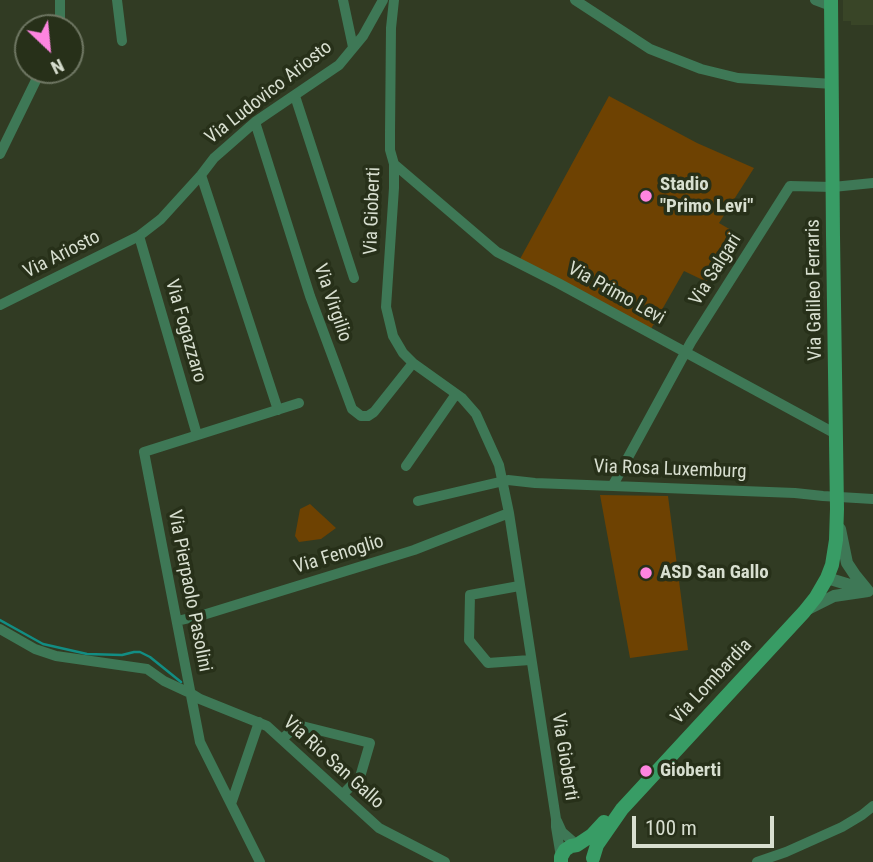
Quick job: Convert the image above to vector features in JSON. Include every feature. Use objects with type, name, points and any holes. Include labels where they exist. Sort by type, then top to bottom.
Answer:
[{"type":"main road","name":"Via Galileo Ferraris","points":[[827,578],[835,551],[837,503],[831,3]]},
{"type":"main road","name":"Via Lombardia","points":[[593,861],[597,845],[622,809],[804,612],[827,578]]},
{"type":"main road","name":"Via Lombardia","points":[[561,859],[568,847],[577,845],[592,835],[622,809]]},
{"type":"main road","points":[[577,845],[586,848],[593,861]]},
{"type":"street","points":[[117,0],[122,41]]},
{"type":"street","points":[[343,0],[353,47]]},
{"type":"street","name":"Via Ludovico Ariosto","points":[[139,236],[161,219],[214,158],[255,122],[339,65],[363,36],[383,0]]},
{"type":"street","name":"Via Gioberti","points":[[394,0],[391,28],[390,133],[390,150],[394,164],[393,216],[386,307],[393,336],[403,354],[462,398],[476,414],[499,465],[509,513],[561,859]]},
{"type":"street","points":[[575,0],[650,49],[701,69],[738,78],[833,84]]},
{"type":"street","points":[[815,0],[831,3]]},
{"type":"street","points":[[0,154],[34,84]]},
{"type":"street","points":[[295,96],[354,278]]},
{"type":"street","name":"Via Virgilio","points":[[255,122],[310,296],[352,410],[361,416],[374,412],[413,362]]},
{"type":"street","name":"Via Primo Levi","points":[[394,164],[497,252],[558,282],[836,434]]},
{"type":"street","points":[[201,175],[278,410]]},
{"type":"street","points":[[833,187],[873,183]]},
{"type":"street","name":"Via Salgari","points":[[613,485],[685,352],[790,186],[833,187]]},
{"type":"street","name":"Via Ariosto","points":[[0,305],[139,236]]},
{"type":"street","name":"Via Fogazzaro","points":[[139,236],[197,435]]},
{"type":"street","points":[[406,466],[456,394]]},
{"type":"street","name":"Via Pierpaolo Pasolini","points":[[260,862],[200,742],[144,452],[299,403]]},
{"type":"street","points":[[418,501],[502,481]]},
{"type":"street","name":"Via Rosa Luxemburg","points":[[502,481],[795,492],[837,503],[873,499]]},
{"type":"street","points":[[837,503],[847,563],[871,591]]},
{"type":"street","name":"Via Fenoglio","points":[[177,621],[414,550],[509,513]]},
{"type":"street","points":[[827,578],[871,591]]},
{"type":"street","points":[[519,586],[470,594],[469,640],[488,663],[530,660]]},
{"type":"street","points":[[804,612],[834,596],[871,591]]},
{"type":"street","name":"Via Rio San Gallo","points":[[0,629],[35,649],[56,656],[147,669],[200,699],[267,726],[379,828],[445,862]]},
{"type":"street","points":[[231,804],[259,722]]},
{"type":"street","points":[[282,739],[298,725],[370,743],[360,777],[343,794]]},
{"type":"street","points":[[757,862],[842,827],[873,806]]},
{"type":"street","points":[[556,819],[562,832],[577,845]]},
{"type":"shaded area","points":[[843,0],[873,0],[873,25],[851,25],[851,21],[843,21]]},
{"type":"shaded area","name":"Stadio \"Primo Levi\"","points":[[609,96],[697,143],[754,168],[719,223],[731,230],[707,282],[684,271],[651,329],[520,259]]},
{"type":"shaded area","name":"ASD San Gallo","points":[[600,495],[668,496],[688,650],[630,658]]},
{"type":"shaded area","points":[[310,504],[336,528],[321,539],[299,542],[295,536],[300,509]]},
{"type":"waterway","points":[[0,620],[43,644],[87,654],[122,655],[140,652],[181,682]]},
{"type":"place","name":"Stadio \"Primo Levi\"","points":[[646,196]]},
{"type":"place","name":"ASD San Gallo","points":[[646,573]]},
{"type":"place","name":"Gioberti","points":[[646,771]]}]
